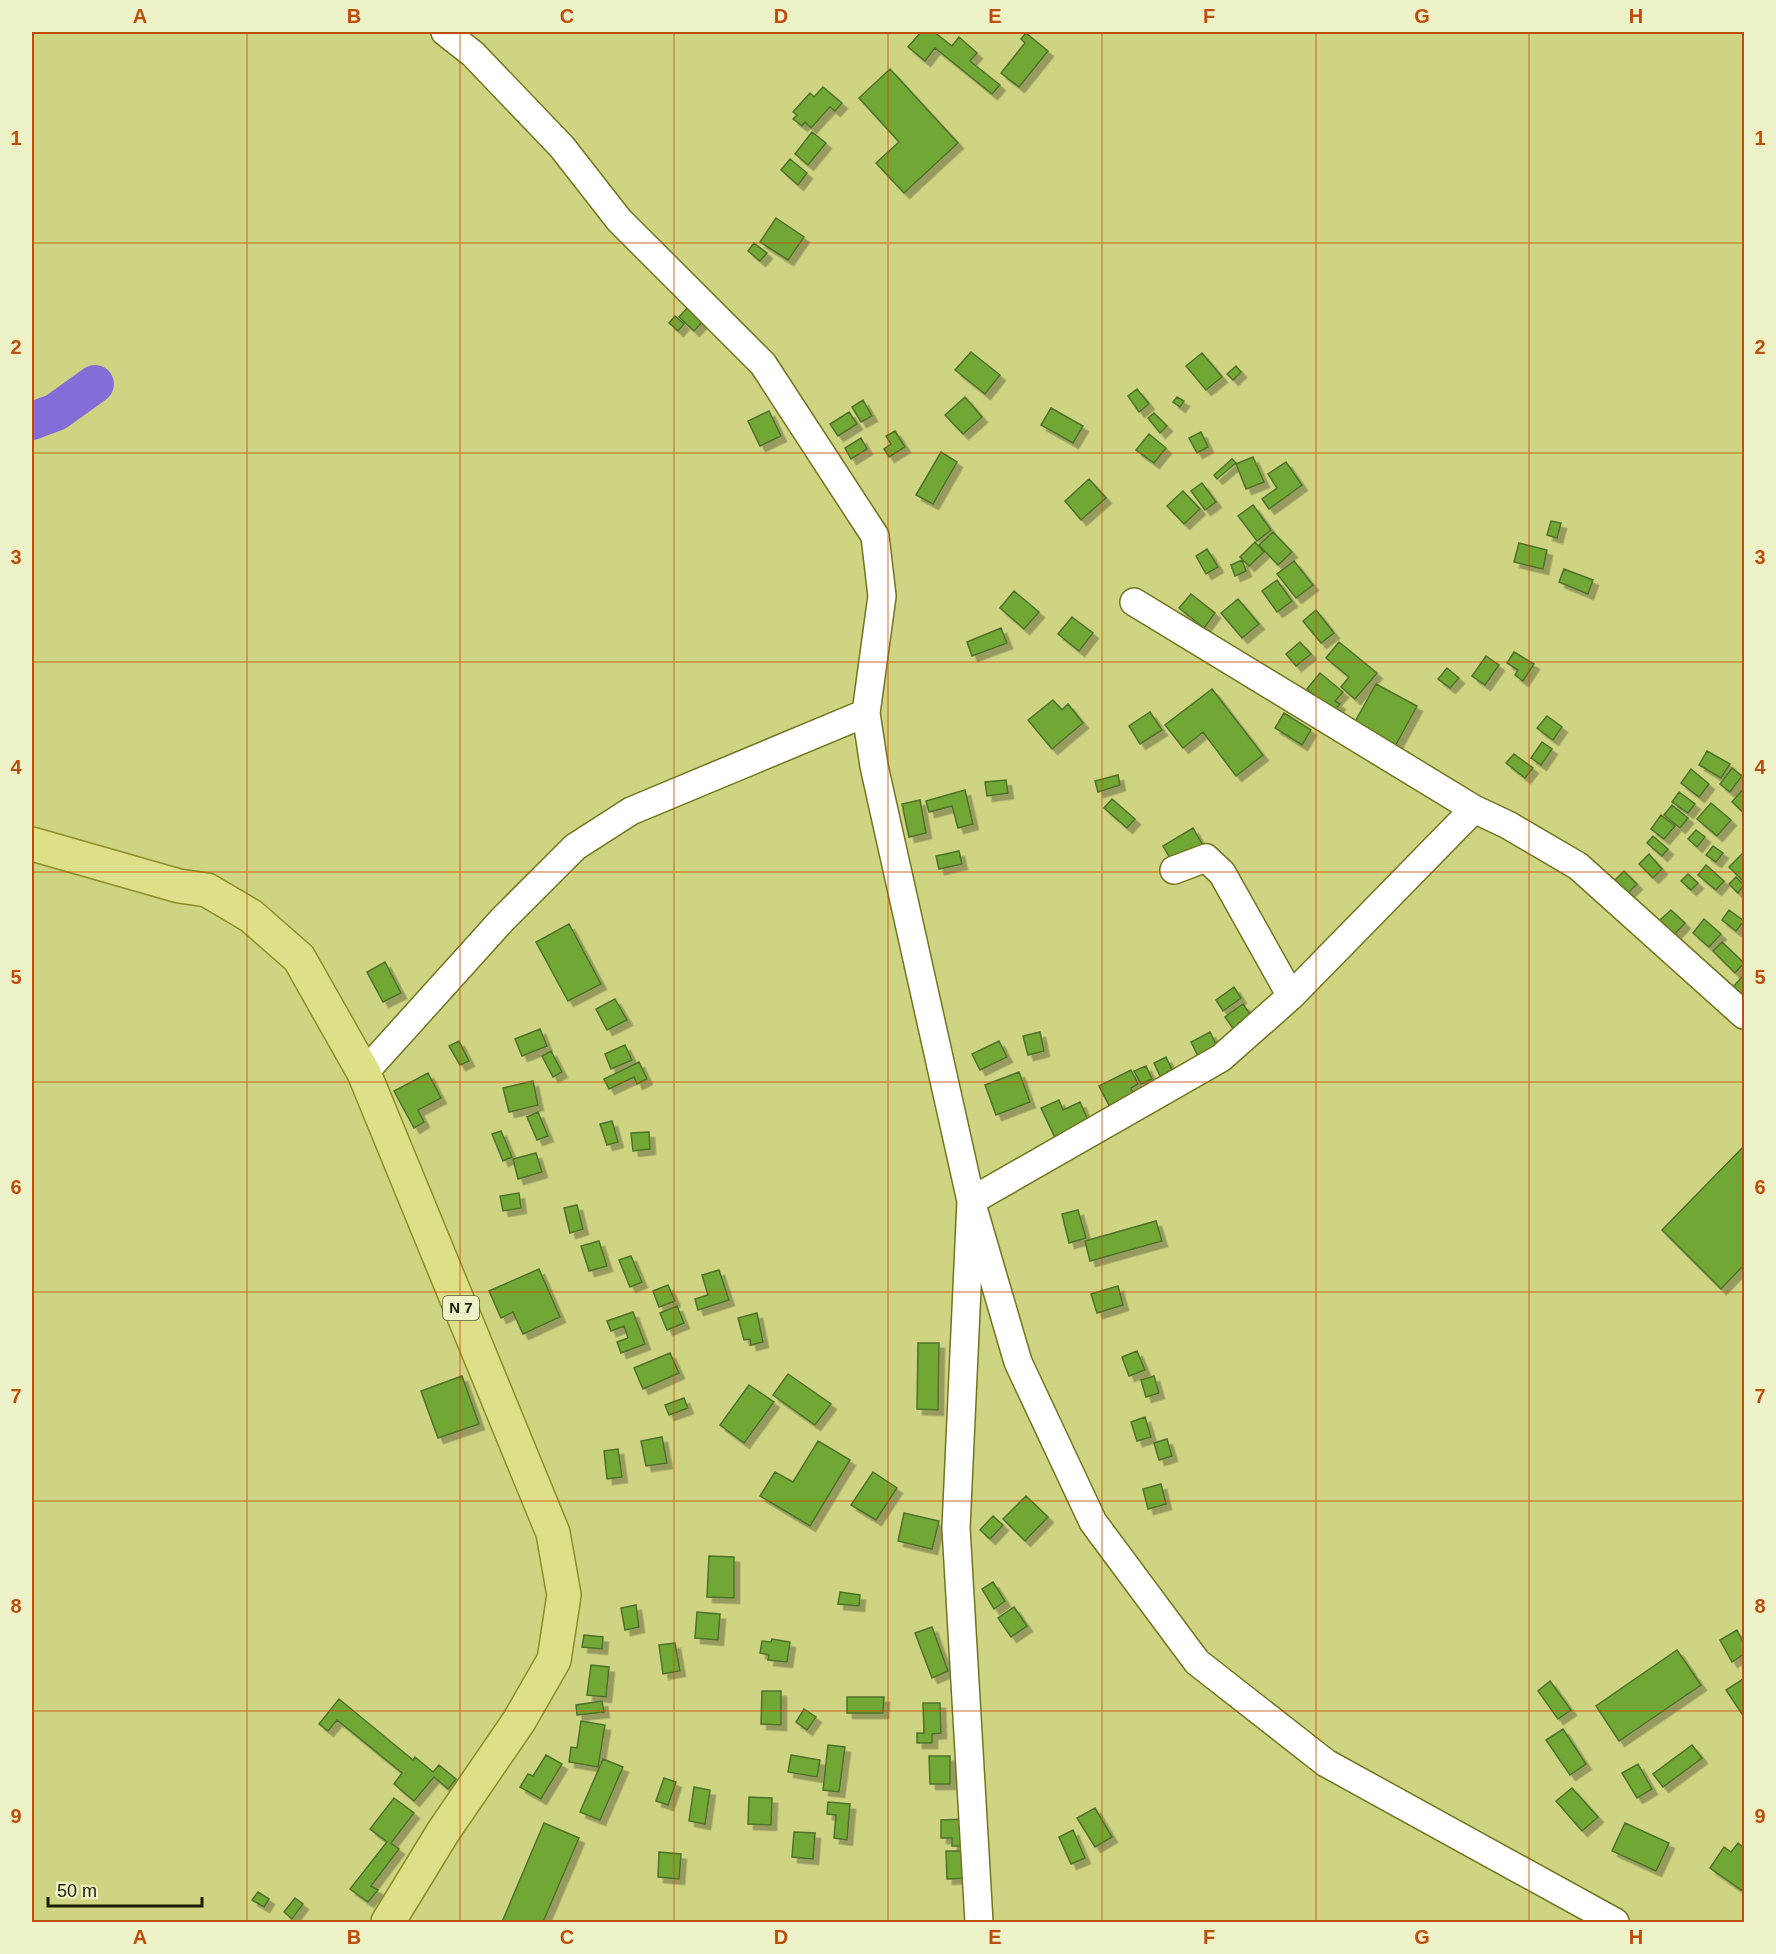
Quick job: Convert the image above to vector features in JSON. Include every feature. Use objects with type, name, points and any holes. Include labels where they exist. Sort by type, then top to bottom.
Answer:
[{"type":"main road","name":"N 7","points":[[32,844],[179,886],[207,890],[251,916],[299,958],[364,1073],[553,1533],[564,1595],[554,1660],[519,1721],[443,1832],[388,1923]]},
{"type":"street","points":[[445,32],[473,54],[562,147],[619,220],[763,364],[875,536],[882,596],[866,713],[874,766],[971,1201],[1018,1362],[1093,1522],[1197,1662],[1326,1763],[1615,1923]]},
{"type":"street","points":[[1134,602],[1474,809],[1508,825],[1578,866],[1744,1016]]},
{"type":"street","points":[[364,1073],[502,920],[574,847],[631,811],[866,713]]},
{"type":"street","points":[[971,1201],[1221,1058],[1291,996],[1474,809]]},
{"type":"street","points":[[1174,870],[1206,858],[1222,873],[1291,996]]},
{"type":"street","points":[[971,1201],[956,1528],[979,1923]]},
{"type":"building","points":[[921,32],[934,32],[952,46],[959,37],[977,53],[970,61],[1000,85],[992,94],[935,48],[925,61],[908,47]]},
{"type":"building","points":[[1026,33],[1048,51],[1019,87],[1001,73],[1025,43],[1021,39]]},
{"type":"building","points":[[890,69],[958,143],[904,193],[876,163],[899,142],[859,98]]},
{"type":"building","points":[[823,87],[842,103],[835,111],[830,107],[811,128],[805,122],[802,126],[793,119],[797,115],[793,112],[810,93],[814,97]]},
{"type":"building","points":[[812,132],[826,143],[808,165],[795,154]]},
{"type":"building","points":[[790,159],[807,173],[798,185],[781,170]]},
{"type":"building","points":[[776,218],[804,237],[788,260],[760,242]]},
{"type":"building","points":[[754,243],[767,253],[760,261],[748,251]]},
{"type":"building","points":[[688,307],[703,321],[694,331],[679,317]]},
{"type":"building","points":[[675,316],[684,324],[678,331],[669,323]]},
{"type":"building","points":[[971,352],[1000,375],[985,394],[955,370]]},
{"type":"building","points":[[1202,353],[1222,377],[1206,390],[1186,366]]},
{"type":"building","points":[[1236,366],[1241,372],[1233,380],[1227,374]]},
{"type":"building","points":[[1137,389],[1149,404],[1139,412],[1128,396]]},
{"type":"building","points":[[965,397],[982,417],[963,434],[945,415]]},
{"type":"building","points":[[1177,397],[1184,401],[1180,407],[1173,402]]},
{"type":"building","points":[[863,400],[872,416],[861,422],[852,407]]},
{"type":"building","points":[[1051,408],[1083,426],[1073,443],[1041,425]]},
{"type":"building","points":[[769,411],[781,436],[760,446],[748,421]]},
{"type":"building","points":[[849,412],[857,424],[838,436],[830,424]]},
{"type":"building","points":[[1154,413],[1167,426],[1160,433],[1148,418]]},
{"type":"building","points":[[895,431],[905,447],[889,457],[884,449],[891,444],[886,436]]},
{"type":"building","points":[[1201,432],[1208,447],[1197,453],[1189,438]]},
{"type":"building","points":[[1149,434],[1166,448],[1154,463],[1136,450]]},
{"type":"building","points":[[861,438],[867,449],[851,459],[845,448]]},
{"type":"building","points":[[941,452],[957,462],[933,504],[916,495]]},
{"type":"building","points":[[1253,457],[1264,482],[1246,489],[1236,464]]},
{"type":"building","points":[[1232,459],[1236,463],[1217,479],[1214,475]]},
{"type":"building","points":[[1286,462],[1302,485],[1269,509],[1262,499],[1277,488],[1268,474]]},
{"type":"building","points":[[1089,479],[1106,498],[1081,520],[1065,501]]},
{"type":"building","points":[[1202,483],[1216,502],[1205,510],[1191,491]]},
{"type":"building","points":[[1183,491],[1200,509],[1184,524],[1167,506]]},
{"type":"building","points":[[1253,505],[1271,530],[1257,541],[1238,516]]},
{"type":"building","points":[[1551,521],[1561,523],[1557,538],[1547,535]]},
{"type":"building","points":[[1273,532],[1292,552],[1278,565],[1259,545]]},
{"type":"building","points":[[1255,542],[1264,552],[1249,566],[1240,557]]},
{"type":"building","points":[[1519,543],[1547,550],[1543,569],[1514,562]]},
{"type":"building","points":[[1207,549],[1218,567],[1206,574],[1196,556]]},
{"type":"building","points":[[1242,560],[1246,571],[1235,576],[1231,565]]},
{"type":"building","points":[[1294,561],[1313,585],[1296,598],[1277,574]]},
{"type":"building","points":[[1564,569],[1593,580],[1588,594],[1559,582]]},
{"type":"building","points":[[1277,580],[1292,601],[1277,612],[1262,591]]},
{"type":"building","points":[[1014,591],[1039,612],[1024,629],[1000,608]]},
{"type":"building","points":[[1191,594],[1215,613],[1204,628],[1179,608]]},
{"type":"building","points":[[1238,599],[1259,624],[1242,638],[1221,613]]},
{"type":"building","points":[[1316,610],[1334,633],[1321,643],[1303,621]]},
{"type":"building","points":[[1072,617],[1093,633],[1079,651],[1058,634]]},
{"type":"building","points":[[1001,628],[1007,643],[972,656],[967,642]]},
{"type":"building","points":[[1300,642],[1311,654],[1296,666],[1286,654]]},
{"type":"building","points":[[1339,642],[1377,673],[1355,699],[1341,687],[1349,677],[1326,658]]},
{"type":"building","points":[[1514,652],[1534,664],[1523,681],[1515,675],[1518,670],[1507,663]]},
{"type":"building","points":[[1486,656],[1499,665],[1485,685],[1472,676]]},
{"type":"building","points":[[1447,668],[1459,678],[1450,688],[1438,679]]},
{"type":"building","points":[[1320,673],[1343,692],[1335,701],[1340,704],[1334,711],[1307,689]]},
{"type":"building","points":[[1376,684],[1417,706],[1392,752],[1351,729]]},
{"type":"building","points":[[1212,689],[1263,755],[1236,776],[1203,732],[1183,748],[1165,725]]},
{"type":"building","points":[[1053,700],[1062,710],[1068,704],[1083,723],[1052,749],[1028,720]]},
{"type":"building","points":[[1150,712],[1162,730],[1140,744],[1129,726]]},
{"type":"building","points":[[1284,713],[1311,730],[1302,745],[1275,728]]},
{"type":"building","points":[[1547,716],[1562,727],[1553,740],[1537,728]]},
{"type":"building","points":[[1542,742],[1552,749],[1541,765],[1531,758]]},
{"type":"building","points":[[1707,751],[1730,764],[1721,778],[1699,765]]},
{"type":"building","points":[[1514,754],[1533,768],[1525,778],[1506,763]]},
{"type":"building","points":[[1732,768],[1742,776],[1730,792],[1720,784]]},
{"type":"building","points":[[1691,769],[1709,784],[1699,797],[1681,783]]},
{"type":"building","points":[[1118,775],[1120,785],[1098,792],[1095,781]]},
{"type":"building","points":[[1006,780],[1008,793],[987,796],[985,782]]},
{"type":"building","points":[[1744,788],[1744,813],[1732,802]]},
{"type":"building","points":[[965,790],[973,824],[958,828],[952,806],[929,812],[926,801]]},
{"type":"building","points":[[1679,792],[1695,804],[1688,813],[1672,802]]},
{"type":"building","points":[[1112,799],[1135,819],[1127,828],[1104,808]]},
{"type":"building","points":[[920,800],[926,833],[909,837],[902,804]]},
{"type":"building","points":[[1711,803],[1731,820],[1717,836],[1697,819]]},
{"type":"building","points":[[1672,805],[1688,818],[1680,828],[1664,815]]},
{"type":"building","points":[[1661,815],[1675,826],[1664,839],[1651,829]]},
{"type":"building","points":[[1193,828],[1205,849],[1175,867],[1163,846]]},
{"type":"building","points":[[1696,830],[1705,837],[1697,847],[1688,839]]},
{"type":"building","points":[[1653,836],[1668,849],[1662,856],[1647,843]]},
{"type":"building","points":[[1713,846],[1723,853],[1716,862],[1706,855]]},
{"type":"building","points":[[959,851],[962,864],[939,869],[936,856]]},
{"type":"building","points":[[1744,852],[1744,882],[1729,867]]},
{"type":"building","points":[[1649,854],[1662,869],[1653,878],[1639,864]]},
{"type":"building","points":[[1706,865],[1724,881],[1716,890],[1698,875]]},
{"type":"building","points":[[1624,871],[1637,884],[1624,897],[1611,884]]},
{"type":"building","points":[[1688,874],[1698,883],[1691,890],[1681,881]]},
{"type":"building","points":[[1736,877],[1744,885],[1738,893],[1729,884]]},
{"type":"building","points":[[1671,910],[1685,923],[1674,935],[1659,921]]},
{"type":"building","points":[[1729,910],[1744,921],[1736,931],[1722,920]]},
{"type":"building","points":[[1704,919],[1721,934],[1709,947],[1693,933]]},
{"type":"building","points":[[569,924],[601,984],[568,1001],[536,942]]},
{"type":"building","points":[[1722,942],[1744,963],[1735,973],[1713,951]]},
{"type":"building","points":[[385,962],[401,993],[383,1002],[367,972]]},
{"type":"building","points":[[1744,975],[1744,1001],[1731,989]]},
{"type":"building","points":[[1234,987],[1241,998],[1223,1011],[1216,1000]]},
{"type":"building","points":[[615,999],[627,1020],[607,1030],[596,1009]]},
{"type":"building","points":[[1243,1004],[1252,1017],[1234,1030],[1225,1017]]},
{"type":"building","points":[[540,1029],[547,1046],[522,1056],[515,1039]]},
{"type":"building","points":[[1040,1032],[1044,1051],[1028,1055],[1023,1036]]},
{"type":"building","points":[[1210,1032],[1217,1046],[1198,1056],[1191,1042]]},
{"type":"building","points":[[459,1041],[469,1061],[460,1065],[449,1046]]},
{"type":"building","points":[[999,1041],[1007,1057],[980,1070],[972,1054]]},
{"type":"building","points":[[625,1045],[632,1060],[611,1069],[605,1054]]},
{"type":"building","points":[[551,1051],[562,1072],[553,1077],[542,1056]]},
{"type":"building","points":[[1166,1057],[1173,1072],[1161,1078],[1154,1063]]},
{"type":"building","points":[[639,1062],[647,1079],[637,1084],[634,1077],[609,1089],[604,1079]]},
{"type":"building","points":[[1146,1066],[1152,1079],[1141,1084],[1134,1071]]},
{"type":"building","points":[[1131,1070],[1138,1084],[1131,1088],[1136,1099],[1112,1111],[1099,1086]]},
{"type":"building","points":[[1019,1072],[1030,1102],[996,1115],[985,1085]]},
{"type":"building","points":[[428,1073],[441,1098],[418,1110],[424,1122],[414,1128],[394,1091]]},
{"type":"building","points":[[533,1081],[538,1105],[509,1112],[503,1088]]},
{"type":"building","points":[[1059,1100],[1063,1110],[1080,1102],[1091,1127],[1057,1142],[1041,1108]]},
{"type":"building","points":[[538,1112],[548,1136],[537,1140],[527,1117]]},
{"type":"building","points":[[612,1121],[618,1142],[607,1145],[600,1124]]},
{"type":"building","points":[[501,1131],[512,1157],[503,1161],[492,1134]]},
{"type":"building","points":[[649,1132],[650,1149],[633,1151],[631,1133]]},
{"type":"building","points":[[1744,1146],[1744,1265],[1721,1289],[1662,1230]]},
{"type":"building","points":[[536,1153],[542,1172],[518,1179],[513,1159]]},
{"type":"building","points":[[519,1193],[521,1208],[503,1211],[500,1196]]},
{"type":"building","points":[[577,1205],[583,1229],[570,1233],[564,1208]]},
{"type":"building","points":[[1078,1210],[1086,1238],[1069,1243],[1062,1214]]},
{"type":"building","points":[[1156,1221],[1162,1241],[1090,1261],[1085,1241]]},
{"type":"building","points":[[599,1241],[607,1266],[589,1271],[581,1246]]},
{"type":"building","points":[[631,1256],[642,1282],[630,1287],[619,1260]]},
{"type":"building","points":[[539,1269],[560,1317],[523,1334],[513,1312],[501,1318],[489,1291]]},
{"type":"building","points":[[719,1270],[729,1300],[698,1310],[695,1299],[708,1295],[702,1275]]},
{"type":"building","points":[[668,1285],[675,1301],[659,1307],[653,1291]]},
{"type":"building","points":[[1118,1286],[1123,1305],[1097,1313],[1091,1294]]},
{"type":"building","points":[[677,1306],[684,1323],[667,1330],[660,1313]]},
{"type":"building","points":[[633,1312],[645,1344],[621,1353],[617,1342],[628,1338],[624,1326],[611,1331],[607,1321]]},
{"type":"building","points":[[757,1313],[763,1342],[751,1345],[750,1339],[744,1340],[738,1318]]},
{"type":"building","points":[[918,1343],[939,1343],[938,1410],[917,1409]]},
{"type":"building","points":[[1137,1351],[1145,1370],[1129,1376],[1122,1357]]},
{"type":"building","points":[[670,1353],[679,1373],[643,1389],[634,1368]]},
{"type":"building","points":[[788,1374],[831,1404],[815,1425],[773,1395]]},
{"type":"building","points":[[462,1376],[479,1424],[438,1438],[421,1391]]},
{"type":"building","points":[[1154,1376],[1159,1393],[1146,1397],[1141,1380]]},
{"type":"building","points":[[749,1385],[774,1402],[744,1443],[720,1425]]},
{"type":"building","points":[[684,1398],[688,1408],[669,1415],[665,1405]]},
{"type":"building","points":[[1145,1417],[1151,1437],[1137,1441],[1131,1422]]},
{"type":"building","points":[[662,1437],[667,1463],[646,1466],[641,1441]]},
{"type":"building","points":[[1167,1439],[1172,1456],[1159,1460],[1154,1443]]},
{"type":"building","points":[[818,1441],[850,1460],[810,1526],[760,1496],[775,1472],[793,1482]]},
{"type":"building","points":[[618,1449],[622,1477],[607,1479],[604,1451]]},
{"type":"building","points":[[873,1472],[897,1488],[876,1520],[851,1505]]},
{"type":"building","points":[[1161,1484],[1166,1504],[1148,1509],[1143,1489]]},
{"type":"building","points":[[1026,1496],[1048,1517],[1025,1541],[1003,1519]]},
{"type":"building","points":[[904,1513],[939,1521],[932,1549],[898,1541]]},
{"type":"building","points":[[993,1516],[1003,1525],[990,1539],[980,1530]]},
{"type":"building","points":[[709,1556],[734,1557],[734,1598],[707,1597]]},
{"type":"building","points":[[993,1582],[1005,1601],[994,1609],[982,1589]]},
{"type":"building","points":[[840,1592],[860,1595],[859,1606],[838,1604]]},
{"type":"building","points":[[636,1605],[639,1627],[625,1630],[621,1608]]},
{"type":"building","points":[[1014,1607],[1027,1626],[1011,1637],[998,1618]]},
{"type":"building","points":[[697,1612],[720,1614],[718,1640],[695,1638]]},
{"type":"building","points":[[932,1627],[948,1671],[932,1678],[915,1633]]},
{"type":"building","points":[[1737,1630],[1744,1644],[1744,1654],[1732,1662],[1720,1640]]},
{"type":"building","points":[[584,1635],[603,1637],[602,1649],[582,1647]]},
{"type":"building","points":[[772,1639],[790,1642],[787,1662],[768,1660],[769,1655],[760,1653],[762,1641],[771,1642]]},
{"type":"building","points":[[675,1643],[680,1671],[663,1674],[659,1645]]},
{"type":"building","points":[[1677,1650],[1701,1685],[1619,1741],[1596,1706]]},
{"type":"building","points":[[591,1665],[609,1667],[606,1697],[587,1695]]},
{"type":"building","points":[[1743,1679],[1744,1681],[1744,1717],[1726,1690]]},
{"type":"building","points":[[1550,1681],[1571,1710],[1558,1719],[1538,1691]]},
{"type":"building","points":[[762,1691],[781,1691],[781,1725],[761,1724]]},
{"type":"building","points":[[847,1697],[884,1697],[883,1713],[847,1713]]},
{"type":"building","points":[[339,1699],[413,1760],[415,1757],[433,1772],[439,1765],[456,1779],[448,1789],[434,1777],[414,1801],[394,1784],[402,1773],[337,1720],[328,1731],[319,1724]]},
{"type":"building","points":[[602,1701],[604,1712],[577,1715],[576,1705]]},
{"type":"building","points":[[923,1703],[940,1703],[941,1733],[932,1734],[932,1743],[917,1743],[917,1733],[924,1733]]},
{"type":"building","points":[[804,1709],[816,1717],[807,1730],[796,1722]]},
{"type":"building","points":[[581,1721],[605,1725],[598,1767],[569,1762],[571,1747],[577,1748]]},
{"type":"building","points":[[1563,1729],[1586,1764],[1570,1775],[1546,1740]]},
{"type":"building","points":[[828,1745],[845,1747],[839,1792],[823,1790]]},
{"type":"building","points":[[1692,1745],[1702,1758],[1663,1787],[1653,1774]]},
{"type":"building","points":[[546,1755],[562,1764],[541,1799],[520,1787],[528,1774],[533,1776]]},
{"type":"building","points":[[791,1755],[820,1760],[817,1777],[788,1772]]},
{"type":"building","points":[[929,1756],[950,1756],[950,1784],[930,1784]]},
{"type":"building","points":[[603,1759],[623,1767],[600,1820],[580,1812]]},
{"type":"building","points":[[1638,1764],[1652,1789],[1637,1798],[1622,1773]]},
{"type":"building","points":[[664,1778],[676,1782],[668,1805],[656,1801]]},
{"type":"building","points":[[694,1787],[710,1790],[705,1824],[689,1821]]},
{"type":"building","points":[[1572,1788],[1598,1817],[1582,1831],[1556,1801]]},
{"type":"building","points":[[749,1797],[772,1798],[771,1825],[748,1824]]},
{"type":"building","points":[[394,1798],[414,1813],[391,1843],[399,1849],[371,1886],[378,1890],[368,1902],[350,1889],[387,1842],[370,1829]]},
{"type":"building","points":[[828,1802],[850,1804],[847,1840],[834,1838],[836,1815],[827,1814]]},
{"type":"building","points":[[1095,1808],[1112,1837],[1095,1847],[1077,1818]]},
{"type":"building","points":[[965,1819],[965,1846],[952,1846],[952,1838],[941,1838],[941,1820]]},
{"type":"building","points":[[544,1823],[579,1838],[543,1922],[502,1922]]},
{"type":"building","points":[[1625,1823],[1669,1843],[1656,1871],[1612,1851]]},
{"type":"building","points":[[1073,1830],[1085,1858],[1071,1864],[1059,1837]]},
{"type":"building","points":[[794,1832],[815,1833],[813,1859],[792,1857]]},
{"type":"building","points":[[1738,1843],[1744,1848],[1744,1892],[1710,1868],[1724,1847],[1731,1852]]},
{"type":"building","points":[[946,1851],[968,1851],[969,1878],[947,1879]]},
{"type":"building","points":[[659,1852],[681,1854],[679,1879],[658,1877]]},
{"type":"building","points":[[258,1892],[269,1899],[264,1907],[252,1900]]},
{"type":"building","points":[[295,1898],[303,1904],[292,1919],[284,1912]]},
{"type":"waterway","points":[[32,421],[56,412],[95,384]]}]
